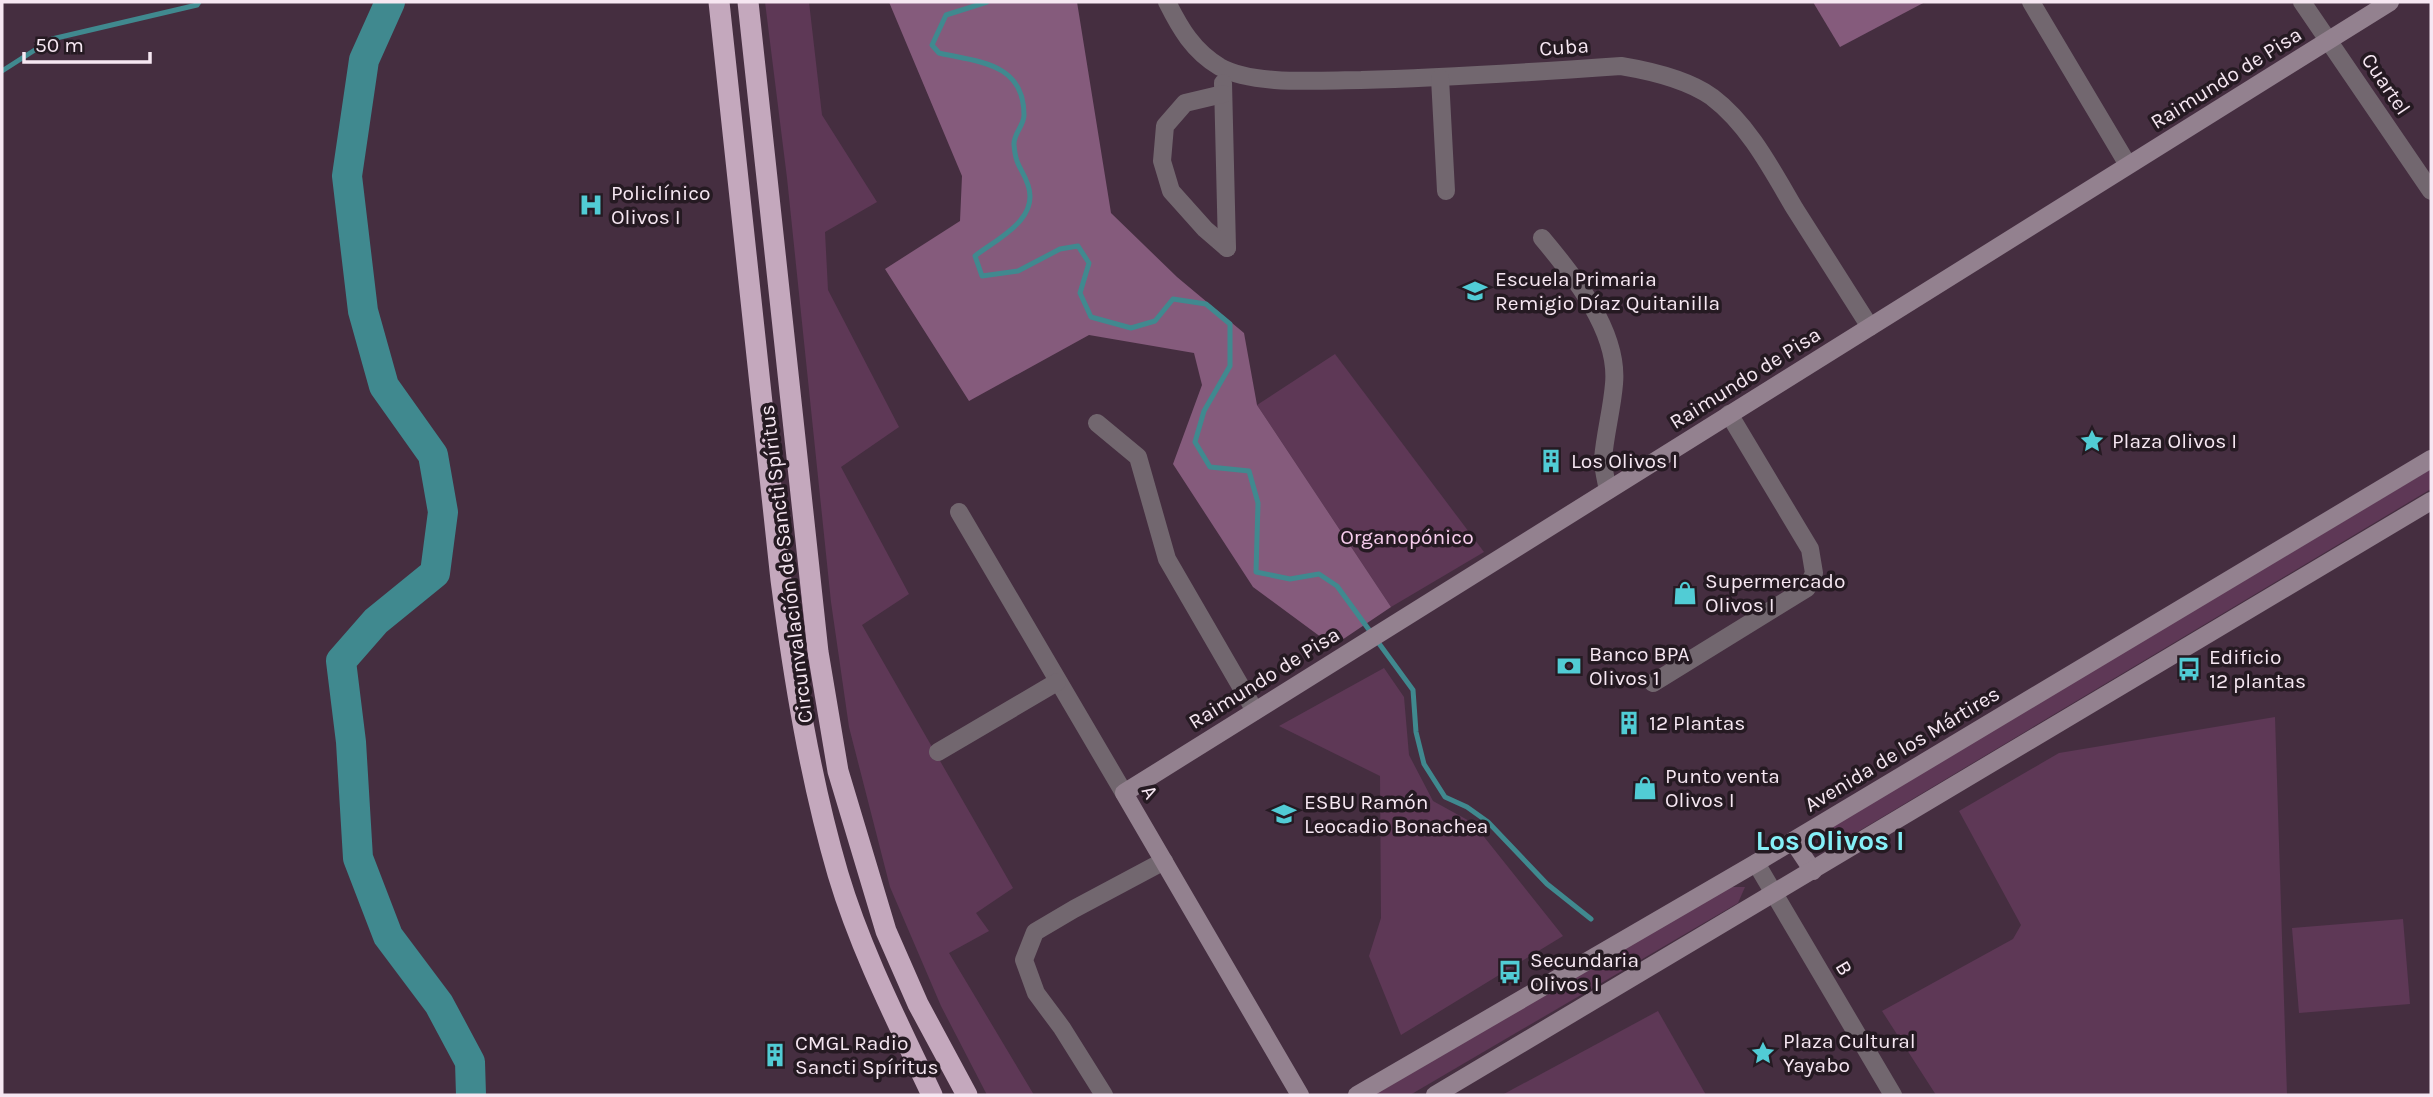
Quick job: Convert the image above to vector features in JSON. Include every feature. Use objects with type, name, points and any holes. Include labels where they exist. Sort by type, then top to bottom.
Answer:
[{"type":"highway","name":"Circunvalación de Sancti Spíritus","points":[[719,2],[782,580],[792,658],[813,775],[847,900],[878,982],[932,1095]]},
{"type":"highway","name":"Circunvalación de Sancti Spíritus","points":[[748,2],[818,652],[838,771],[886,931],[919,1004],[967,1095]]},
{"type":"main road","name":"Raimundo de Pisa","points":[[1124,793],[2390,2]]},
{"type":"main road","name":"Avenida de los Mártires","points":[[1357,1095],[1756,863],[2431,458]]},
{"type":"main road","points":[[1435,1095],[2431,501]]},
{"type":"main road","name":"A","points":[[1124,793],[1300,1095]]},
{"type":"main road","points":[[1793,841],[1813,871]]},
{"type":"street","name":"Cuba","points":[[1167,2],[1181,31],[1201,54],[1222,68],[1256,78],[1440,78],[1621,66],[1647,70],[1712,97],[1740,124],[1765,158],[1870,327]]},
{"type":"street","points":[[2031,2],[2128,166]]},
{"type":"street","name":"Cuartel","points":[[2302,2],[2431,191]]},
{"type":"street","points":[[1222,68],[1223,94],[1227,248],[1205,229],[1171,191],[1162,161],[1165,126],[1171,118],[1185,103],[1223,94]]},
{"type":"street","points":[[1440,78],[1446,191]]},
{"type":"street","points":[[1542,238],[1568,268],[1593,309],[1611,348],[1615,381],[1603,461],[1608,490]]},
{"type":"street","points":[[1653,682],[1807,588],[1814,573],[1810,550],[1729,414]]},
{"type":"street","points":[[1097,423],[1138,457],[1167,559],[1255,711]]},
{"type":"street","name":"A","points":[[960,512],[1124,793]]},
{"type":"street","points":[[938,751],[1057,682]]},
{"type":"street","points":[[1104,1095],[1062,1028],[1036,993],[1024,960],[1035,932],[1164,861]]},
{"type":"street","name":"B","points":[[1756,863],[1893,1095]]},
{"type":"green space","points":[[765,2],[809,2],[822,115],[877,202],[825,232],[828,290],[899,427],[841,467],[909,594],[862,625],[1013,888],[976,913],[989,931],[949,953],[1034,1095],[987,1095],[941,1006],[890,887],[849,727],[831,602],[787,178]]},
{"type":"green space","name":"Organopónico","points":[[1335,354],[1484,552],[1391,607],[1257,405]]},
{"type":"green space","points":[[2431,469],[2431,489],[1829,849],[1816,845],[1821,833]]},
{"type":"green space","points":[[1384,668],[1404,697],[1409,755],[1433,801],[1473,823],[1563,936],[1401,1035],[1369,956],[1381,918],[1380,776],[1279,726]]},
{"type":"green space","points":[[2275,717],[2287,1095],[1936,1095],[1882,1011],[2013,939],[2021,925],[1959,811],[2059,753]]},
{"type":"green space","points":[[1730,887],[1745,887],[1738,903],[1410,1095],[1374,1095]]},
{"type":"green space","points":[[2403,919],[2410,1004],[2299,1013],[2292,928]]},
{"type":"green space","points":[[1658,1011],[1706,1095],[1502,1095]]},
{"type":"shaded area","points":[[889,2],[1077,2],[1111,213],[1177,277],[1244,333],[1257,405],[1391,607],[1333,646],[1253,587],[1173,464],[1202,385],[1194,353],[1089,335],[969,401],[885,269],[960,221],[962,176]]},
{"type":"shaded area","points":[[1813,2],[1925,2],[1840,47]]},
{"type":"waterway","points":[[2,71],[52,39],[197,5],[199,2]]},
{"type":"waterway","points":[[390,2],[364,60],[347,176],[363,311],[384,386],[433,455],[443,512],[435,573],[376,621],[341,661],[351,742],[358,858],[388,936],[439,1004],[470,1062],[471,1095]]},
{"type":"waterway","points":[[987,2],[946,15],[932,45],[939,53],[983,63],[1008,75],[1022,98],[1024,119],[1014,145],[1018,163],[1028,185],[1028,208],[1014,227],[975,256],[982,276],[1018,271],[1060,249],[1078,246],[1089,263],[1080,293],[1091,317],[1131,328],[1155,321],[1173,299],[1206,304],[1230,324],[1230,366],[1204,411],[1195,442],[1210,467],[1249,471],[1258,503],[1256,572],[1290,579],[1319,574],[1337,586],[1413,690],[1416,732],[1424,764],[1445,797],[1467,807],[1488,822],[1547,884],[1591,919]]},
{"type":"place","name":"Policlínico Olivos I","points":[[591,205]]},
{"type":"place","name":"Escuela Primaria Remigio Díaz Quitanilla","points":[[1475,291]]},
{"type":"place","name":"Plaza Olivos I","points":[[2092,441]]},
{"type":"place","name":"Los Olivos I","points":[[1551,461]]},
{"type":"place","name":"Supermercado Olivos I","points":[[1685,593]]},
{"type":"place","name":"Banco BPA Olivos 1","points":[[1569,666]]},
{"type":"place","name":"Edificio 12 plantas","points":[[2189,669]]},
{"type":"place","name":"12 Plantas","points":[[1629,723]]},
{"type":"place","name":"Punto venta Olivos I","points":[[1645,788]]},
{"type":"place","name":"ESBU Ramón Leocadio Bonachea","points":[[1284,814]]},
{"type":"place","name":"Secundaria Olivos I","points":[[1510,972]]},
{"type":"place","name":"Plaza Cultural Yayabo","points":[[1763,1053]]},
{"type":"place","name":"CMGL Radio Sancti Spíritus","points":[[775,1055]]},
{"type":"district","name":"Los Olivos I","points":[[1830,840]]}]
